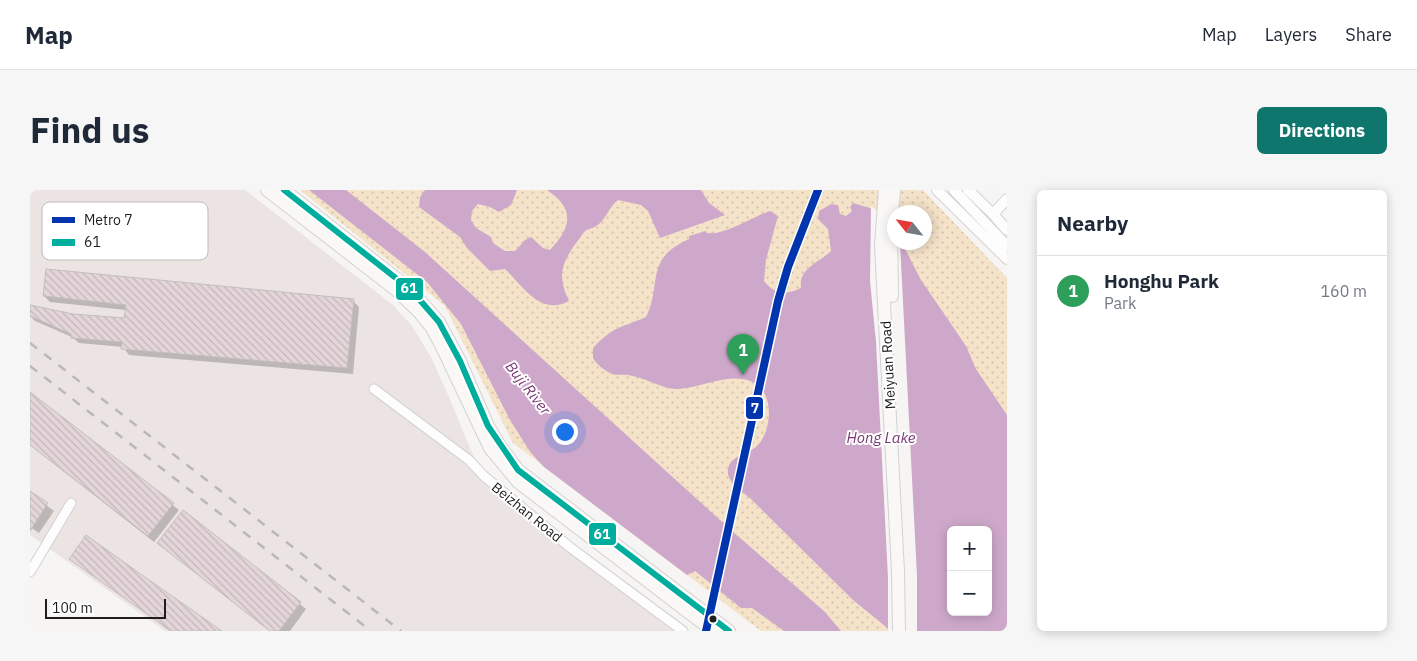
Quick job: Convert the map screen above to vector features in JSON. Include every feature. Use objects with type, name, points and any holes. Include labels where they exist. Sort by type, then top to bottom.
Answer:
[{"type":"main road","points":[[267,190],[395,289],[419,312],[432,328],[442,347],[490,448],[518,482],[713,631]]},
{"type":"main road","points":[[284,190],[404,284],[427,307],[439,322],[460,361],[492,434],[518,470],[729,631]]},
{"type":"main road","name":"Meiyuan Road","points":[[885,190],[882,254],[898,571],[899,631]]},
{"type":"main road","name":"Meiyuan Road","points":[[894,190],[891,226],[891,270],[907,631]]},
{"type":"street","points":[[938,190],[1007,259]]},
{"type":"street","points":[[954,190],[1007,246]]},
{"type":"street","points":[[968,190],[1007,230]]},
{"type":"street","points":[[993,214],[1007,198]]},
{"type":"street","name":"Beizhan Road","points":[[374,390],[469,460],[484,476],[571,548],[683,631]]},
{"type":"street","points":[[30,572],[71,503]]},
{"type":"shaded area","points":[[30,190],[245,190],[393,305],[412,326],[431,357],[483,479],[675,631],[165,631],[30,535]]},
{"type":"shaded area","points":[[300,190],[923,190],[1007,278],[1007,631],[761,631],[513,443],[445,306]]},
{"type":"water","name":"Buji River","points":[[309,190],[346,190],[425,252],[731,530],[825,612],[841,631],[784,631],[752,608],[741,608],[695,571],[687,575],[544,467],[531,453],[510,420],[461,324],[427,282]]},
{"type":"water","points":[[425,190],[517,190],[511,205],[499,212],[478,204],[472,211],[471,220],[476,228],[491,237],[493,243],[505,251],[515,251],[525,240],[531,237],[543,248],[550,250],[558,241],[566,225],[566,211],[556,197],[547,190],[701,190],[709,203],[725,215],[660,238],[648,211],[641,205],[618,200],[599,224],[584,232],[567,258],[562,271],[562,278],[569,301],[559,305],[549,305],[533,297],[505,269],[490,271],[467,248],[460,237],[419,207],[420,197]]},
{"type":"water","name":"Hong Lake","points":[[853,203],[873,209],[887,231],[887,250],[906,250],[921,280],[966,346],[976,369],[1007,415],[1007,631],[891,631],[853,600],[750,498],[735,486],[729,478],[729,465],[736,458],[757,446],[766,431],[769,411],[764,392],[758,385],[741,379],[724,379],[688,388],[673,389],[634,376],[612,374],[600,367],[593,358],[593,348],[606,335],[646,317],[651,305],[660,264],[665,255],[689,239],[689,236],[706,231],[707,233],[721,232],[770,211],[778,216],[766,260],[764,281],[772,289],[786,293],[801,288],[801,281],[806,270],[831,251],[828,229],[818,219],[819,211],[831,204],[838,205],[840,214],[846,216],[852,211],[850,207]]},
{"type":"pier","points":[[871,206],[887,220],[887,250],[900,250],[917,576],[917,631],[888,631],[888,578],[876,342],[870,281]]},
{"type":"building","points":[[46,269],[354,299],[347,368],[121,349],[122,342],[71,338],[71,334],[30,316],[30,305],[73,314],[124,318],[126,305],[43,296]]},
{"type":"building","points":[[30,392],[174,503],[148,536],[30,445]]},
{"type":"building","points":[[30,491],[48,503],[30,531]]},
{"type":"building","points":[[183,510],[301,602],[279,631],[270,631],[157,543]]},
{"type":"building","points":[[86,535],[222,631],[171,631],[69,559]]},
{"type":"railway","points":[[30,343],[401,631]]},
{"type":"railway","points":[[30,366],[371,631]]},
{"type":"metro line","name":"7","points":[[706,631],[778,301],[788,267],[818,190]]},
{"type":"transit line","name":"61","points":[[284,190],[411,290],[439,322],[460,361],[488,426],[518,470],[729,631]]},
{"type":"place","name":"Honghu Park","points":[[743,375]]}]
